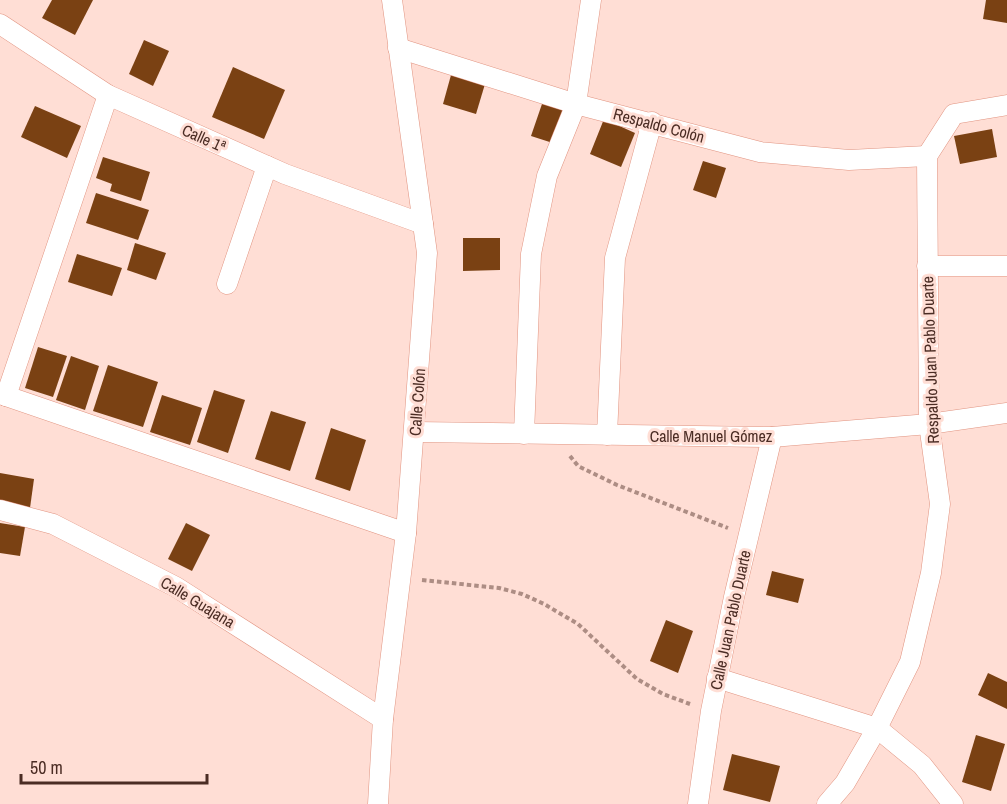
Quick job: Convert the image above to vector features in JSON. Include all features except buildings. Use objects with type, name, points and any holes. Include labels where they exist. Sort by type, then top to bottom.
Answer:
[{"type":"street","name":"Calle Colón","points":[[378,804],[383,719],[406,533],[415,432],[427,253],[392,0]]},
{"type":"street","points":[[524,434],[531,254],[547,176],[576,104],[591,0]]},
{"type":"street","name":"Calle 1ª","points":[[0,24],[108,95],[267,166],[423,224]]},
{"type":"street","name":"Respaldo Colón","points":[[398,48],[576,104],[760,152],[849,160],[927,156]]},
{"type":"street","points":[[108,95],[3,395],[406,533]]},
{"type":"street","points":[[927,156],[954,114],[1007,105]]},
{"type":"street","points":[[607,435],[615,258],[652,122]]},
{"type":"street","name":"Respaldo Juan Pablo Duarte","points":[[827,804],[845,783],[877,728],[910,662],[931,573],[940,504],[929,424],[927,156]]},
{"type":"street","points":[[227,284],[267,166]]},
{"type":"street","points":[[927,266],[1007,266]]},
{"type":"street","name":"Calle Manuel Gómez","points":[[415,432],[772,437],[929,424],[1007,413]]},
{"type":"street","name":"Calle Juan Pablo Duarte","points":[[698,804],[717,678],[772,437]]},
{"type":"street","name":"Calle Guajana","points":[[0,510],[53,524],[176,587],[383,719]]},
{"type":"street","points":[[717,678],[877,728],[922,765],[953,804]]},
{"type":"path","points":[[566,435],[567,452],[578,466],[617,486],[749,535]]},
{"type":"path","points":[[400,581],[450,581],[499,588],[522,594],[578,624],[637,679],[663,694],[711,711]]}]
